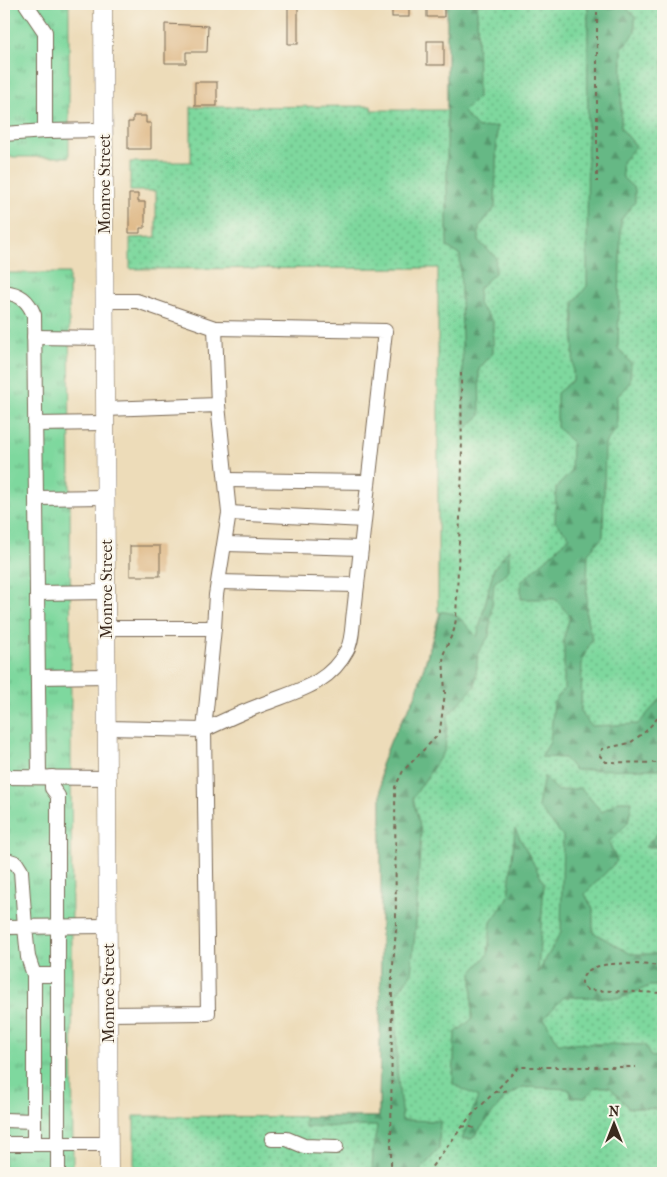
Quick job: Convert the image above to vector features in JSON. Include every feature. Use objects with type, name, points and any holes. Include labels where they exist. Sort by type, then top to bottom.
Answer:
[{"type":"main road","name":"Monroe Street","points":[[103,4],[109,1173]]},
{"type":"lane","points":[[26,4],[45,32],[45,132]]},
{"type":"lane","points":[[4,134],[104,130]]},
{"type":"lane","points":[[4,292],[17,294],[30,304],[34,315],[38,677],[45,777],[58,796],[58,1173]]},
{"type":"lane","points":[[104,301],[137,301],[215,328],[385,331],[357,585],[348,648],[329,672],[302,691],[262,704],[204,730],[106,728]]},
{"type":"lane","points":[[108,1014],[208,1013],[204,730],[219,582],[229,513],[218,405],[215,328]]},
{"type":"lane","points":[[34,337],[104,338]]},
{"type":"lane","points":[[35,424],[218,405]]},
{"type":"lane","points":[[227,480],[368,482]]},
{"type":"lane","points":[[36,498],[105,497]]},
{"type":"lane","points":[[229,513],[364,520]]},
{"type":"lane","points":[[226,544],[361,548]]},
{"type":"lane","points":[[219,582],[357,585]]},
{"type":"lane","points":[[37,593],[106,592]]},
{"type":"lane","points":[[106,628],[214,628]]},
{"type":"lane","points":[[38,677],[106,676]]},
{"type":"lane","points":[[4,777],[107,778]]},
{"type":"lane","points":[[4,859],[16,863],[22,871],[24,927],[28,956],[34,975],[34,1144]]},
{"type":"lane","points":[[4,927],[108,926]]},
{"type":"lane","points":[[34,975],[58,975]]},
{"type":"lane","points":[[4,1120],[34,1121]]},
{"type":"lane","points":[[272,1139],[287,1139],[304,1146],[336,1147]]},
{"type":"lane","points":[[4,1144],[109,1144]]},
{"type":"path","points":[[597,4],[597,182]]},
{"type":"path","points":[[391,1173],[393,1133],[392,976],[396,930],[395,787],[402,771],[436,737],[442,721],[445,693],[443,655],[454,630],[456,620],[462,467],[461,373]]},
{"type":"path","points":[[663,712],[637,738],[624,746],[602,749],[600,756],[606,762],[663,763]]},
{"type":"path","points":[[663,966],[598,965],[586,972],[582,985],[588,990],[663,993]]},
{"type":"path","points":[[427,1173],[462,1128],[514,1071],[524,1066],[636,1067]]},
{"type":"path","points":[[494,1092],[510,1090]]},
{"type":"path","points":[[462,1128],[468,1126],[476,1129]]},
{"type":"green space","points":[[4,4],[69,4],[69,157],[4,157]]},
{"type":"green space","points":[[447,4],[663,4],[663,1173],[134,1173],[134,1116],[379,1117],[381,765],[391,740],[415,697],[440,612],[438,612],[438,268],[130,269],[130,238],[156,237],[156,191],[130,191],[130,162],[191,162],[191,107],[371,106],[372,110],[447,110]]},
{"type":"green space","points":[[447,4],[477,4],[478,97],[463,112],[478,128],[497,126],[495,208],[479,227],[479,242],[496,257],[495,273],[479,288],[478,304],[493,321],[493,353],[479,369],[480,416],[464,430],[460,255],[447,247]]},
{"type":"green space","points":[[588,4],[623,4],[635,17],[635,33],[622,48],[621,128],[636,146],[622,162],[623,178],[635,189],[635,202],[621,220],[618,348],[631,363],[630,382],[617,397],[617,428],[605,444],[603,537],[588,553],[586,615],[592,639],[582,660],[581,712],[591,726],[638,724],[663,696],[663,769],[575,770],[564,758],[541,757],[550,742],[554,702],[564,689],[564,637],[570,616],[555,599],[521,599],[521,582],[570,537],[555,522],[556,488],[571,472],[572,442],[557,427],[557,393],[573,380],[574,302],[587,286]]},
{"type":"green space","points":[[4,273],[69,273],[73,1173],[4,1173]]},
{"type":"green space","points":[[509,549],[509,570],[494,583],[489,636],[478,653],[475,686],[448,715],[445,750],[413,798],[421,831],[416,923],[411,974],[396,995],[397,1069],[402,1120],[440,1121],[439,1149],[418,1173],[372,1173],[377,1126],[305,1127],[305,1117],[379,1117],[381,765],[391,740],[415,697],[441,612],[453,614],[466,624],[477,637],[494,568]]},
{"type":"green space","points":[[544,776],[558,791],[581,788],[602,812],[618,801],[632,801],[628,823],[609,842],[617,861],[585,894],[593,909],[593,932],[631,954],[663,954],[663,986],[650,986],[621,998],[564,997],[544,1018],[558,1043],[645,1045],[650,1056],[663,1058],[663,1109],[629,1108],[610,1087],[596,1087],[584,1098],[571,1097],[568,1089],[523,1087],[505,1098],[472,1139],[462,1139],[478,1097],[453,1084],[455,1033],[472,1019],[472,972],[488,954],[491,922],[508,898],[515,829],[544,883],[538,973],[561,932],[563,836],[538,807]]},
{"type":"green space","points":[[663,827],[663,847],[645,847]]},
{"type":"building","points":[[288,4],[298,4],[298,44],[288,44]]},
{"type":"building","points":[[392,4],[409,4],[409,17],[392,17]]},
{"type":"building","points":[[427,4],[444,4],[444,17],[427,17]]},
{"type":"building","points":[[165,24],[208,26],[207,52],[186,52],[186,63],[165,63]]},
{"type":"building","points":[[427,41],[444,41],[444,65],[427,65]]},
{"type":"building","points":[[195,82],[217,82],[217,106],[195,106]]},
{"type":"building","points":[[133,116],[146,116],[146,123],[151,123],[151,149],[128,149],[128,122],[133,122]]},
{"type":"building","points":[[129,194],[138,194],[138,202],[145,202],[145,228],[140,228],[140,233],[129,233]]},
{"type":"building","points":[[130,546],[160,546],[160,576],[130,576]]}]
